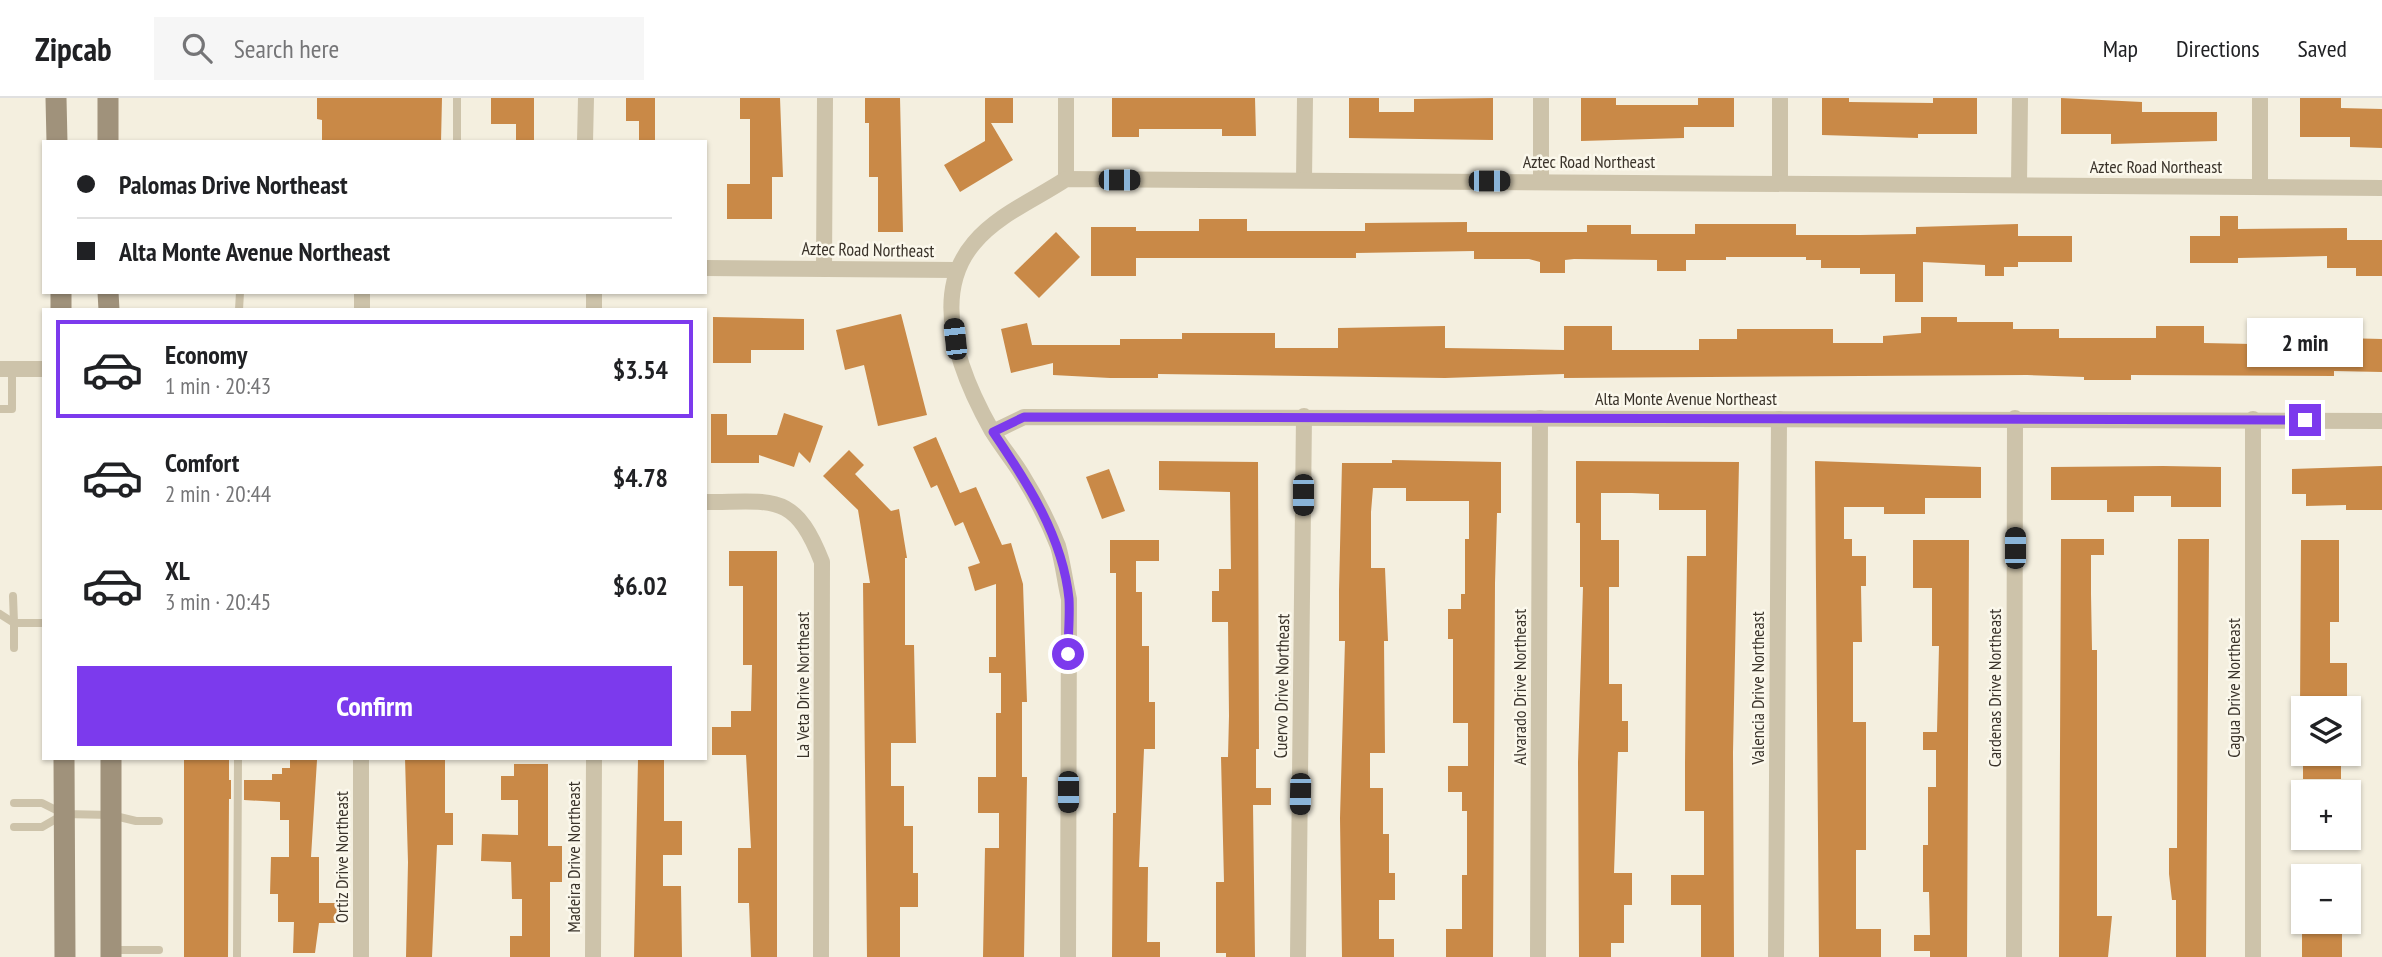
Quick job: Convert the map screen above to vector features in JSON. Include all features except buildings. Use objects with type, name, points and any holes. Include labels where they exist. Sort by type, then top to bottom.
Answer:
[{"type":"main road","points":[[56,98],[57,140]]},
{"type":"main road","points":[[108,98],[108,140]]},
{"type":"main road","points":[[64,760],[65,957]]},
{"type":"main road","points":[[111,760],[111,953]]},
{"type":"street","points":[[585,140],[586,98]]},
{"type":"street","points":[[824,269],[825,98]]},
{"type":"street","points":[[1066,98],[1066,179]]},
{"type":"street","points":[[1304,180],[1305,98]]},
{"type":"street","points":[[1541,98],[1541,181]]},
{"type":"street","points":[[1780,98],[1780,182]]},
{"type":"street","points":[[2020,98],[2020,186]]},
{"type":"street","points":[[2260,98],[2260,186]]},
{"type":"street","name":"Aztec Road Northeast","points":[[707,268],[955,270],[975,241],[1004,217],[1066,179],[2382,188]]},
{"type":"street","points":[[955,270],[951,297],[955,339],[965,379],[993,432],[1022,475],[1058,547],[1069,599],[1068,957]]},
{"type":"street","points":[[6,369],[42,369]]},
{"type":"street","name":"Cuervo Drive Northeast","points":[[1298,957],[1304,416]]},
{"type":"street","name":"Alta Monte Avenue Northeast","points":[[993,432],[1024,417],[2382,421]]},
{"type":"street","name":"Alvarado Drive Northeast","points":[[1538,957],[1540,418]]},
{"type":"street","name":"Cardenas Drive Northeast","points":[[2014,957],[2015,418]]},
{"type":"street","name":"Valencia Drive Northeast","points":[[1776,957],[1779,419]]},
{"type":"street","name":"Cagua Drive Northeast","points":[[2253,419],[2253,957]]},
{"type":"street","name":"La Veta Drive Northeast","points":[[707,502],[767,502],[791,509],[809,528],[822,562],[821,957]]},
{"type":"street","name":"Ortiz Drive Northeast","points":[[361,760],[361,957]]},
{"type":"street","name":"Madeira Drive Northeast","points":[[593,957],[594,760]]},
{"type":"lane","points":[[457,98],[457,140]]},
{"type":"lane","points":[[0,409],[12,409],[6,369]]},
{"type":"lane","points":[[13,596],[14,648]]},
{"type":"lane","points":[[0,614],[14,623],[42,623]]},
{"type":"lane","points":[[237,957],[238,760]]},
{"type":"lane","points":[[14,803],[42,803],[64,814],[111,815],[136,821],[159,821]]},
{"type":"lane","points":[[14,827],[42,827],[64,814]]},
{"type":"lane","points":[[111,953],[159,950]]},
{"type":"route","points":[[1068,654],[1069,599],[1058,547],[1022,475],[993,432],[1024,417],[2305,420]]}]
